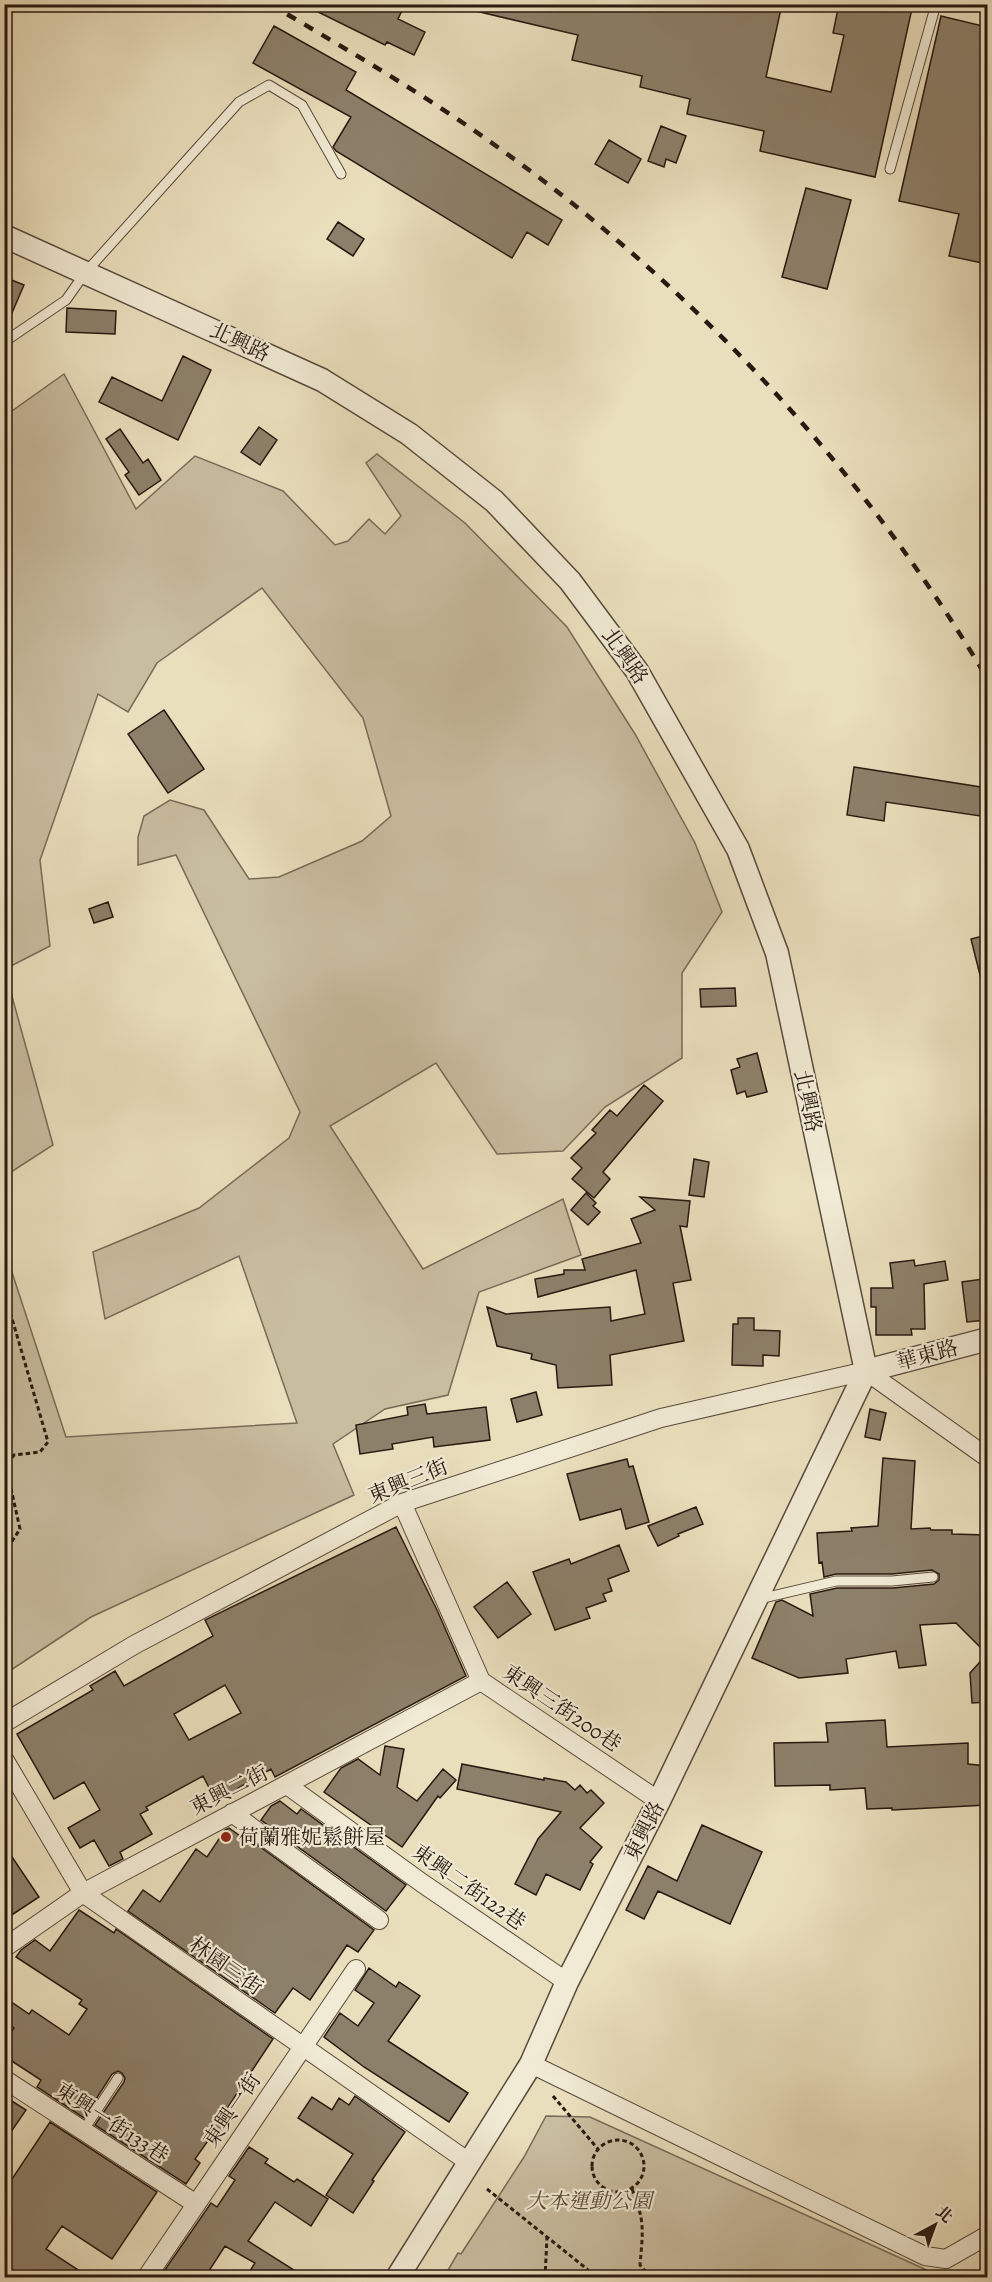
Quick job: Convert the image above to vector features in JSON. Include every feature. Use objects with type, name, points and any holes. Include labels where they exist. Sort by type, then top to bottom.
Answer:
[{"type":"street","name":"北興路","points":[[4,236],[322,380],[409,434],[494,501],[570,581],[637,671],[738,849],[777,952],[866,1371]]},
{"type":"street","name":"華東路","points":[[866,1371],[987,1340]]},
{"type":"street","points":[[866,1371],[987,1458]]},
{"type":"street","name":"東興三街","points":[[4,1723],[134,1645],[402,1503],[661,1418],[866,1371]]},
{"type":"street","name":"東興路","points":[[397,2277],[531,2064],[567,1982],[659,1801],[866,1371]]},
{"type":"street","name":"東興三街200巷","points":[[402,1503],[481,1681],[659,1801]]},
{"type":"street","name":"東興二街","points":[[4,1948],[83,1893],[481,1681]]},
{"type":"street","name":"林園三街","points":[[4,1759],[83,1893],[470,2163]]},
{"type":"street","name":"東興二街122巷","points":[[287,1785],[422,1883],[567,1982]]},
{"type":"street","points":[[232,1813],[379,1920]]},
{"type":"street","name":"東興一街","points":[[146,2277],[356,1969]]},
{"type":"street","points":[[531,2064],[925,2256],[946,2259],[987,2235]]},
{"type":"street","name":"東興一街133巷","points":[[4,2079],[196,2204]]},
{"type":"lane","points":[[890,169],[936,4]]},
{"type":"lane","points":[[4,342],[66,300],[85,273],[238,102],[269,84],[302,105],[341,174]]},
{"type":"lane","points":[[756,1599],[836,1581],[892,1581],[933,1577]]},
{"type":"lane","points":[[83,2131],[118,2078]]},
{"type":"path","points":[[4,1291],[48,1442],[40,1452],[14,1455],[6,1466],[20,1529],[9,1546],[4,1548]]},
{"type":"path","points":[[547,2088],[598,2150]]},
{"type":"path","points":[[620,2140],[635,2146],[640,2153],[644,2168],[638,2183],[632,2189],[616,2193],[601,2186],[596,2180],[592,2164],[598,2150],[604,2144],[620,2140]]},
{"type":"path","points":[[487,2189],[587,2269],[592,2277]]},
{"type":"path","points":[[632,2189],[640,2208],[644,2227],[640,2265],[651,2277]]},
{"type":"path","points":[[545,2277],[547,2237]]},
{"type":"green space","points":[[64,374],[136,509],[195,456],[283,491],[335,545],[348,541],[369,519],[385,534],[401,516],[366,463],[377,454],[465,523],[567,627],[635,734],[695,843],[722,912],[682,973],[682,1058],[605,1107],[563,1151],[497,1154],[436,1063],[330,1126],[423,1269],[563,1199],[581,1255],[479,1292],[448,1395],[385,1409],[333,1444],[354,1495],[91,1617],[5,1674],[5,1251],[66,1437],[297,1423],[239,1256],[105,1319],[93,1252],[199,1208],[289,1138],[300,1112],[176,855],[138,865],[138,837],[144,816],[170,800],[204,810],[249,879],[279,877],[362,841],[391,816],[363,718],[262,588],[157,663],[128,712],[98,694],[40,860],[50,946],[5,969],[5,416]]},
{"type":"green space","points":[[5,971],[53,1145],[4,1176]]},
{"type":"green space","name":"大本運動公園","points":[[546,2116],[590,2117],[942,2277],[444,2277],[524,2157]]},
{"type":"building","points":[[302,4],[405,4],[398,19],[425,32],[414,55],[387,42],[385,45]]},
{"type":"building","points":[[471,4],[782,4],[766,77],[831,92],[844,35],[833,33],[839,4],[913,4],[875,177],[760,151],[764,131],[687,114],[690,99],[640,87],[642,76],[572,60],[578,35],[471,10]]},
{"type":"building","points":[[941,16],[987,27],[987,264],[949,256],[959,214],[899,201]]},
{"type":"building","points":[[274,26],[356,72],[346,90],[562,220],[548,245],[527,232],[512,258],[336,151],[333,147],[351,117],[253,63]]},
{"type":"building","points":[[661,126],[686,136],[676,163],[666,159],[664,167],[648,161]]},
{"type":"building","points":[[609,140],[641,159],[628,183],[595,164]]},
{"type":"building","points":[[806,188],[851,200],[827,289],[782,277]]},
{"type":"building","points":[[338,222],[364,239],[353,256],[327,239]]},
{"type":"building","points":[[4,277],[24,285],[5,329],[4,329]]},
{"type":"building","points":[[67,308],[116,311],[115,334],[66,332]]},
{"type":"building","points":[[183,356],[211,370],[178,440],[99,402],[112,377],[162,401]]},
{"type":"building","points":[[259,427],[277,440],[260,465],[241,452]]},
{"type":"building","points":[[120,429],[143,463],[148,459],[161,480],[139,495],[125,475],[129,472],[106,439]]},
{"type":"building","points":[[164,710],[204,769],[168,793],[128,734]]},
{"type":"building","points":[[854,767],[987,788],[987,817],[886,802],[884,821],[847,815]]},
{"type":"building","points":[[108,902],[113,917],[94,923],[89,909]]},
{"type":"building","points":[[987,935],[987,982],[982,983],[971,939]]},
{"type":"building","points":[[735,988],[736,1006],[701,1007],[700,989]]},
{"type":"building","points":[[757,1053],[767,1092],[747,1097],[745,1091],[737,1094],[731,1070],[740,1067],[737,1059]]},
{"type":"building","points":[[644,1085],[663,1101],[603,1172],[610,1179],[594,1198],[572,1179],[582,1168],[571,1158],[596,1133],[592,1130],[610,1110],[617,1116]]},
{"type":"building","points":[[694,1159],[709,1162],[704,1197],[689,1195]]},
{"type":"building","points":[[586,1193],[596,1203],[593,1206],[600,1212],[588,1225],[571,1210]]},
{"type":"building","points":[[640,1197],[690,1201],[687,1227],[680,1226],[691,1280],[673,1283],[684,1341],[610,1355],[612,1385],[558,1388],[556,1365],[531,1359],[532,1354],[497,1346],[487,1307],[506,1314],[610,1307],[611,1321],[645,1314],[636,1270],[538,1297],[535,1279],[564,1274],[564,1270],[585,1270],[582,1259],[641,1243],[631,1219],[655,1210]]},
{"type":"building","points":[[914,1260],[915,1266],[945,1261],[948,1280],[924,1284],[925,1329],[911,1329],[912,1335],[876,1335],[876,1307],[871,1307],[871,1288],[893,1288],[890,1263]]},
{"type":"building","points":[[983,1279],[986,1320],[967,1322],[962,1282]]},
{"type":"building","points":[[738,1318],[754,1318],[754,1330],[780,1331],[779,1356],[763,1355],[763,1366],[732,1365],[733,1324],[738,1324]]},
{"type":"building","points":[[536,1392],[542,1415],[517,1422],[511,1399]]},
{"type":"building","points":[[425,1404],[427,1414],[486,1407],[490,1440],[434,1447],[433,1437],[392,1444],[393,1449],[360,1454],[356,1425],[408,1415],[407,1407]]},
{"type":"building","points":[[870,1409],[886,1413],[880,1440],[865,1437]]},
{"type":"building","points":[[883,1458],[915,1461],[911,1529],[930,1528],[931,1530],[952,1530],[952,1534],[987,1535],[987,1654],[956,1623],[920,1625],[926,1665],[899,1668],[896,1651],[846,1659],[848,1673],[799,1678],[752,1658],[776,1602],[782,1600],[813,1616],[810,1594],[837,1588],[893,1588],[934,1584],[939,1580],[939,1574],[932,1570],[892,1574],[836,1574],[824,1577],[822,1562],[819,1563],[817,1533],[852,1531],[851,1528],[878,1526]]},
{"type":"building","points":[[627,1459],[629,1467],[633,1466],[649,1522],[626,1529],[621,1509],[580,1520],[567,1474]]},
{"type":"building","points":[[696,1507],[703,1524],[678,1534],[679,1536],[658,1546],[648,1526]]},
{"type":"building","points":[[396,1527],[437,1610],[466,1676],[275,1777],[271,1769],[238,1788],[236,1793],[229,1795],[223,1793],[216,1801],[203,1776],[146,1807],[148,1810],[140,1814],[152,1834],[120,1852],[123,1859],[109,1866],[94,1840],[80,1848],[68,1828],[100,1810],[84,1782],[54,1799],[17,1734],[93,1690],[90,1686],[115,1671],[124,1686],[213,1636],[205,1620]],"holes":[[[225,1685],[241,1713],[189,1740],[174,1714]]]},
{"type":"building","points":[[619,1545],[629,1571],[608,1579],[612,1591],[603,1594],[606,1601],[586,1608],[590,1618],[555,1630],[533,1572],[569,1559],[571,1564]]},
{"type":"building","points":[[507,1582],[531,1614],[498,1638],[474,1607]]},
{"type":"building","points":[[987,1654],[987,1702],[972,1703],[970,1673]]},
{"type":"building","points":[[885,1720],[887,1747],[968,1743],[968,1764],[987,1766],[987,1805],[892,1810],[892,1808],[867,1809],[865,1788],[830,1790],[830,1785],[775,1786],[774,1743],[828,1742],[826,1723]]},
{"type":"building","points":[[385,1746],[404,1749],[397,1787],[417,1801],[443,1769],[456,1780],[440,1798],[438,1796],[402,1847],[324,1792],[341,1768],[358,1759],[380,1775]]},
{"type":"building","points":[[462,1764],[566,1782],[575,1790],[580,1785],[587,1793],[591,1790],[604,1803],[580,1828],[602,1847],[590,1862],[593,1864],[580,1890],[546,1874],[536,1895],[515,1884],[538,1839],[561,1812],[457,1789]]},
{"type":"building","points":[[280,1801],[297,1814],[301,1809],[406,1885],[386,1911],[261,1820],[271,1806]]},
{"type":"building","points":[[702,1825],[762,1852],[730,1924],[658,1891],[644,1919],[626,1910],[648,1866],[677,1881]]},
{"type":"building","points":[[229,1828],[246,1840],[248,1838],[374,1930],[358,1952],[347,1945],[310,2000],[293,1988],[275,2013],[128,1911],[143,1890],[160,1902],[196,1849],[207,1857],[225,1830]]},
{"type":"building","points":[[4,1845],[39,1897],[4,1920]]},
{"type":"building","points":[[79,1910],[114,1933],[116,1929],[273,2039],[226,2110],[235,2116],[218,2140],[212,2135],[195,2159],[200,2163],[186,2184],[95,2125],[124,2082],[125,2078],[122,2073],[118,2071],[112,2074],[84,2118],[37,2087],[41,2080],[4,2056],[4,2042],[14,2028],[4,2021],[4,1997],[29,2014],[32,2010],[69,2035],[87,2009],[79,2004],[82,2000],[16,1957],[21,1950],[35,1940],[50,1951]]},
{"type":"building","points":[[369,1968],[396,1987],[399,1982],[420,1996],[388,2041],[468,2093],[449,2122],[364,2067],[324,2037],[340,2013],[358,2026],[374,2003],[355,1990]]},
{"type":"building","points":[[4,2096],[26,2110],[4,2142]]},
{"type":"building","points":[[355,2096],[405,2132],[372,2180],[374,2181],[353,2213],[326,2195],[353,2154],[298,2118],[312,2097],[332,2110],[339,2098],[349,2105]]},
{"type":"building","points":[[50,2122],[157,2192],[112,2259],[62,2226],[46,2249],[89,2277],[4,2277],[4,2191]]},
{"type":"building","points":[[249,2147],[268,2159],[265,2163],[294,2182],[297,2179],[328,2199],[311,2226],[275,2202],[248,2241],[305,2277],[246,2277],[255,2263],[225,2246],[205,2277],[160,2277],[211,2203],[217,2207],[235,2180],[229,2176]]},
{"type":"railway","points":[[270,4],[418,93],[503,151],[575,205],[644,263],[710,325],[773,390],[833,459],[888,530],[940,604],[988,680]]},
{"type":"place","name":"荷蘭雅妮鬆餅屋","points":[[226,1837]]}]
